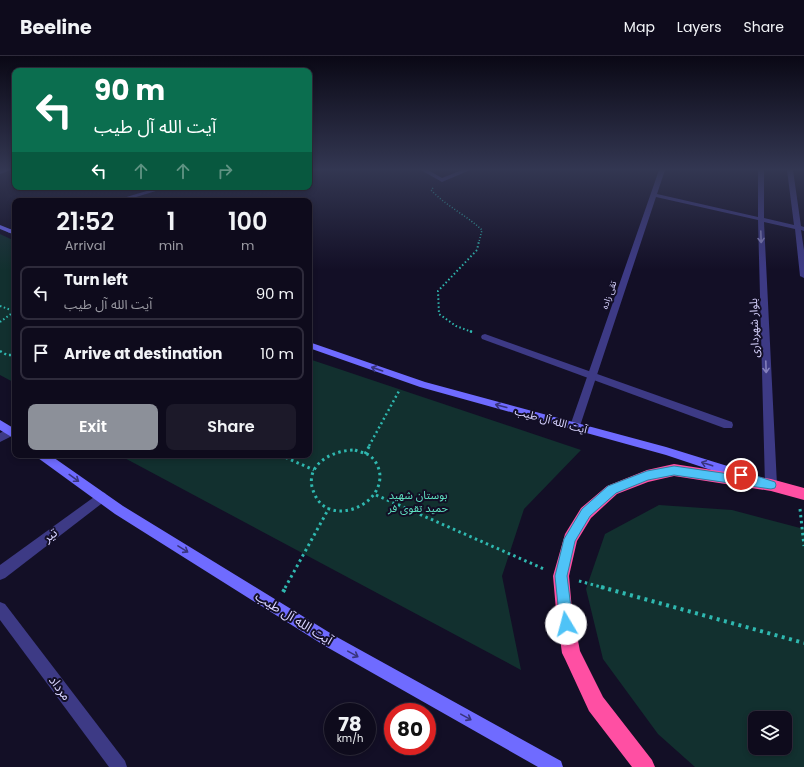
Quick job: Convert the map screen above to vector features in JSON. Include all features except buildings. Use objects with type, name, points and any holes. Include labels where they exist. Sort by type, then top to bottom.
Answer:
[{"type":"highway","points":[[645,767],[596,704],[571,653],[564,610],[561,576],[570,539],[586,513],[612,490],[647,476],[674,470],[771,485],[801,493]]},
{"type":"main road","points":[[0,227],[12,231]]},
{"type":"main road","name":"آیت الله آل طیب","points":[[312,346],[424,385],[666,451],[771,485]]},
{"type":"main road","points":[[0,424],[12,433]]},
{"type":"main road","name":"آیت الله آل طیب","points":[[46,458],[119,510],[330,640],[554,767]]},
{"type":"street","name":"تقی زاده","points":[[574,426],[651,203]]},
{"type":"street","points":[[695,203],[804,229]]},
{"type":"street","name":"بلوار شهرداری","points":[[760,203],[771,485]]},
{"type":"street","points":[[794,203],[804,276]]},
{"type":"street","points":[[485,337],[728,424]]},
{"type":"street","points":[[0,438],[12,434]]},
{"type":"street","name":"تیر","points":[[0,573],[101,497]]},
{"type":"street","name":"مرداد","points":[[0,609],[119,767]]},
{"type":"path","points":[[445,203],[472,219],[482,230],[477,250],[438,291],[439,314],[456,326],[485,337]]},
{"type":"path","points":[[0,306],[12,310]]},
{"type":"path","points":[[0,322],[12,313]]},
{"type":"path","points":[[0,351],[7,355],[12,355]]},
{"type":"path","points":[[365,454],[406,379]]},
{"type":"path","points":[[355,450],[369,456],[379,466],[382,480],[376,495],[363,506],[346,511],[329,508],[316,498],[311,485],[314,470],[324,458],[339,451],[355,450]]},
{"type":"path","points":[[287,458],[314,470]]},
{"type":"path","points":[[801,493],[804,546]]},
{"type":"path","points":[[376,495],[561,576],[804,643]]},
{"type":"path","points":[[276,607],[329,508]]},
{"type":"green space","points":[[0,234],[12,240],[12,381],[0,375]]},
{"type":"green space","name":"بوستان شهید حمید تقوی فر","points":[[312,360],[581,450],[524,509],[502,576],[521,670],[125,458],[312,458]]},
{"type":"green space","points":[[659,505],[732,510],[804,529],[804,767],[695,767],[658,734],[603,659],[586,589],[605,534]]},
{"type":"route","points":[[566,624],[561,576],[570,539],[586,513],[612,490],[647,476],[674,470],[771,485],[741,475]]}]
